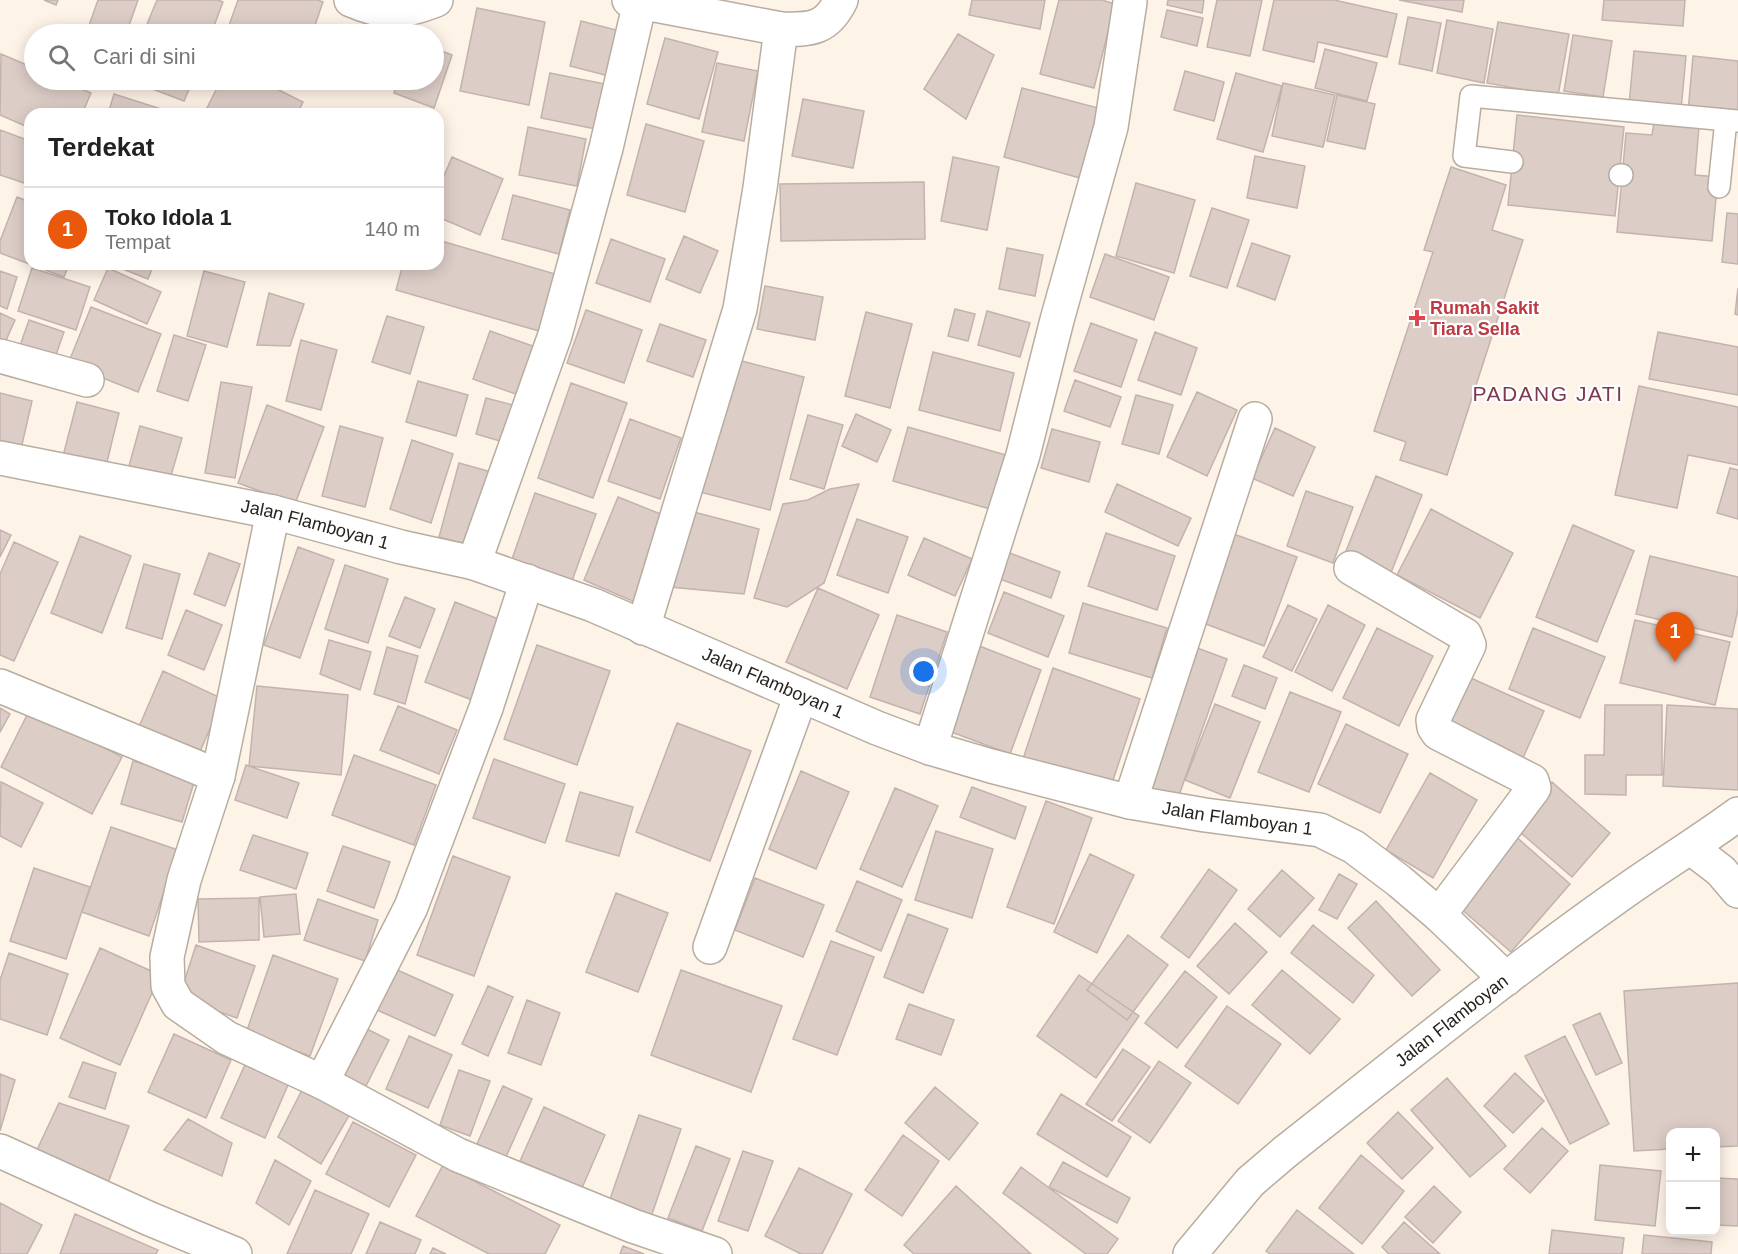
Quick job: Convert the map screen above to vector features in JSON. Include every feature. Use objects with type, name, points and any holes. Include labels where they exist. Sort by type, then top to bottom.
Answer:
[{"type":"street","points":[[351,0],[368,8],[386,12],[401,12],[436,0]]},
{"type":"street","points":[[474,563],[555,335],[606,148],[634,1],[781,29],[801,30],[819,26],[835,14],[841,0]]},
{"type":"street","points":[[930,748],[1023,455],[1057,320],[1111,127],[1130,2]]},
{"type":"street","points":[[643,628],[740,309],[760,188],[781,29]]},
{"type":"street","points":[[0,356],[87,380]]},
{"type":"street","points":[[1130,802],[1255,419]]},
{"type":"street","name":"Jalan Flamboyan 1","points":[[0,458],[273,512],[401,547],[474,563],[593,605],[877,728],[930,748],[991,766],[1130,802],[1205,815],[1320,830],[1354,847],[1399,881],[1439,915],[1506,979]]},
{"type":"street","points":[[273,512],[218,776],[181,891],[167,957],[168,986],[178,1004],[227,1038],[322,1082],[458,1155],[633,1226],[715,1254]]},
{"type":"street","points":[[1351,568],[1465,635],[1468,645],[1433,720],[1434,727],[1438,733],[1532,781],[1534,785],[1439,915]]},
{"type":"street","points":[[322,1082],[411,907],[486,708],[527,581]]},
{"type":"street","points":[[0,686],[218,776]]},
{"type":"street","points":[[710,947],[801,695]]},
{"type":"street","name":"Jalan Flamboyan","points":[[1190,1254],[1259,1174],[1506,979],[1615,898],[1738,814]]},
{"type":"street","points":[[1691,848],[1721,871],[1738,891]]},
{"type":"street","points":[[0,1151],[150,1219],[235,1254]]},
{"type":"lane","points":[[1512,162],[1464,156],[1471,96],[1732,121],[1725,187]]},
{"type":"building","points":[[44,0],[58,0],[56,5]]},
{"type":"building","points":[[98,0],[138,0],[130,24],[90,24]]},
{"type":"building","points":[[157,0],[218,0],[223,2],[215,24],[147,24]]},
{"type":"building","points":[[238,0],[318,0],[323,2],[315,24],[230,24]]},
{"type":"building","points":[[972,0],[1045,0],[1040,29],[969,15]]},
{"type":"building","points":[[1059,0],[1102,0],[1115,4],[1094,88],[1040,74]]},
{"type":"building","points":[[1168,0],[1204,0],[1202,13],[1167,5]]},
{"type":"building","points":[[1217,0],[1262,0],[1250,56],[1207,47]]},
{"type":"building","points":[[1274,0],[1334,0],[1397,14],[1387,57],[1318,42],[1314,62],[1263,50]]},
{"type":"building","points":[[1399,0],[1464,0],[1462,12]]},
{"type":"building","points":[[1604,0],[1685,0],[1683,26],[1602,20]]},
{"type":"building","points":[[477,8],[545,22],[529,105],[460,91]]},
{"type":"building","points":[[1167,10],[1203,18],[1197,46],[1161,37]]},
{"type":"building","points":[[1408,17],[1441,23],[1432,71],[1399,64]]},
{"type":"building","points":[[1447,20],[1493,29],[1484,83],[1437,73]]},
{"type":"building","points":[[581,21],[620,31],[609,76],[570,66]]},
{"type":"building","points":[[1498,22],[1569,34],[1558,96],[1487,83]]},
{"type":"building","points":[[958,34],[994,55],[966,119],[924,89]]},
{"type":"building","points":[[1573,35],[1612,41],[1603,97],[1564,91]]},
{"type":"building","points":[[665,38],[718,52],[699,119],[647,104]]},
{"type":"building","points":[[1325,49],[1377,63],[1367,101],[1315,88]]},
{"type":"building","points":[[1634,51],[1686,56],[1681,110],[1629,105]]},
{"type":"building","points":[[444,52],[452,55],[444,79]]},
{"type":"building","points":[[1,54],[24,64],[24,90],[84,90],[91,93],[85,108],[24,108],[24,125],[0,115]]},
{"type":"building","points":[[1693,56],[1738,61],[1738,118],[1688,112]]},
{"type":"building","points":[[717,63],[758,71],[744,141],[702,132]]},
{"type":"building","points":[[1185,71],[1224,82],[1214,121],[1174,110]]},
{"type":"building","points":[[550,73],[605,84],[596,129],[541,118]]},
{"type":"building","points":[[1236,73],[1282,86],[1263,152],[1217,139]]},
{"type":"building","points":[[1283,83],[1335,95],[1323,147],[1272,136]]},
{"type":"building","points":[[1022,88],[1098,108],[1080,178],[1004,157]]},
{"type":"building","points":[[155,90],[189,90],[184,101]]},
{"type":"building","points":[[216,90],[279,90],[303,102],[300,108],[207,108]]},
{"type":"building","points":[[395,90],[440,90],[434,108],[394,93]]},
{"type":"building","points":[[114,94],[158,108],[110,108]]},
{"type":"building","points":[[1337,95],[1375,104],[1365,149],[1327,141]]},
{"type":"building","points":[[803,99],[864,111],[853,168],[792,156]]},
{"type":"building","points":[[1517,115],[1624,127],[1615,216],[1508,205]]},
{"type":"building","points":[[1654,122],[1699,126],[1695,175],[1718,177],[1712,241],[1617,232],[1626,133],[1652,135]]},
{"type":"building","points":[[646,124],[704,141],[685,212],[627,195]]},
{"type":"building","points":[[528,127],[586,139],[577,186],[519,175]]},
{"type":"building","points":[[0,130],[24,139],[24,183],[0,175]]},
{"type":"building","points":[[1255,156],[1305,166],[1297,208],[1247,198]]},
{"type":"building","points":[[452,157],[503,179],[480,235],[444,220],[444,176]]},
{"type":"building","points":[[953,157],[999,167],[987,230],[941,221]]},
{"type":"building","points":[[1451,167],[1506,185],[1492,230],[1523,240],[1447,475],[1400,460],[1406,442],[1374,431],[1433,252],[1424,250]]},
{"type":"building","points":[[924,182],[925,239],[781,241],[780,184]]},
{"type":"building","points":[[1136,183],[1195,200],[1174,273],[1116,256]]},
{"type":"building","points":[[513,195],[570,210],[559,254],[502,239]]},
{"type":"building","points":[[17,197],[24,200],[24,262],[0,253],[0,241]]},
{"type":"building","points":[[1212,208],[1249,220],[1227,288],[1190,276]]},
{"type":"building","points":[[1727,213],[1738,214],[1738,264],[1722,262]]},
{"type":"building","points":[[684,236],[718,251],[700,293],[666,279]]},
{"type":"building","points":[[611,239],[665,259],[650,302],[596,283]]},
{"type":"building","points":[[444,242],[555,274],[539,331],[396,290],[401,270],[444,270]]},
{"type":"building","points":[[1252,243],[1290,256],[1275,300],[1237,286]]},
{"type":"building","points":[[1007,248],[1043,255],[1035,296],[999,289]]},
{"type":"building","points":[[1105,254],[1169,277],[1154,320],[1090,297]]},
{"type":"building","points":[[31,270],[38,270],[90,287],[76,330],[18,311]]},
{"type":"building","points":[[45,270],[67,270],[64,277]]},
{"type":"building","points":[[107,270],[112,270],[161,292],[147,324],[94,300]]},
{"type":"building","points":[[125,270],[152,270],[148,279]]},
{"type":"building","points":[[0,271],[17,277],[7,309],[0,306]]},
{"type":"building","points":[[204,271],[245,282],[227,347],[187,336]]},
{"type":"building","points":[[765,286],[823,297],[815,340],[757,329]]},
{"type":"building","points":[[1738,288],[1738,315],[1735,314]]},
{"type":"building","points":[[269,293],[304,304],[290,346],[257,345]]},
{"type":"building","points":[[91,307],[161,334],[138,392],[68,364]]},
{"type":"building","points":[[955,309],[975,314],[968,341],[948,336]]},
{"type":"building","points":[[586,310],[642,330],[624,383],[567,363]]},
{"type":"building","points":[[987,311],[1030,323],[1020,357],[978,345]]},
{"type":"building","points":[[866,312],[912,324],[890,408],[845,396]]},
{"type":"building","points":[[0,313],[15,320],[0,354]]},
{"type":"building","points":[[387,316],[424,327],[410,374],[372,362]]},
{"type":"building","points":[[29,320],[64,332],[51,369],[16,357]]},
{"type":"building","points":[[1091,323],[1137,340],[1121,387],[1074,371]]},
{"type":"building","points":[[660,324],[706,340],[693,377],[647,361]]},
{"type":"building","points":[[490,331],[544,350],[527,398],[473,379]]},
{"type":"building","points":[[1155,332],[1197,348],[1181,395],[1138,380]]},
{"type":"building","points":[[1658,332],[1738,347],[1738,395],[1649,379]]},
{"type":"building","points":[[174,335],[206,345],[188,401],[157,391]]},
{"type":"building","points":[[301,340],[337,350],[321,410],[286,401]]},
{"type":"building","points":[[933,352],[1014,373],[1000,431],[919,410]]},
{"type":"building","points":[[734,359],[804,377],[770,510],[700,492]]},
{"type":"building","points":[[1075,380],[1121,397],[1110,427],[1064,411]]},
{"type":"building","points":[[418,381],[468,395],[456,436],[406,422]]},
{"type":"building","points":[[221,382],[252,387],[235,478],[205,473]]},
{"type":"building","points":[[571,383],[627,403],[593,498],[538,478]]},
{"type":"building","points":[[1639,386],[1738,407],[1738,465],[1688,455],[1677,508],[1615,495]]},
{"type":"building","points":[[1197,392],[1237,410],[1207,476],[1167,457]]},
{"type":"building","points":[[0,393],[32,401],[21,449],[0,444]]},
{"type":"building","points":[[1136,395],[1173,405],[1159,454],[1122,444]]},
{"type":"building","points":[[486,398],[517,406],[507,443],[476,434]]},
{"type":"building","points":[[77,402],[119,413],[105,470],[62,460]]},
{"type":"building","points":[[267,405],[324,427],[295,504],[238,483]]},
{"type":"building","points":[[856,414],[891,430],[877,462],[842,446]]},
{"type":"building","points":[[808,415],[843,425],[824,489],[790,479]]},
{"type":"building","points":[[630,419],[681,438],[660,499],[608,481]]},
{"type":"building","points":[[140,426],[182,438],[167,489],[126,477]]},
{"type":"building","points":[[340,426],[383,438],[365,507],[322,496]]},
{"type":"building","points":[[908,427],[1006,455],[990,509],[893,481]]},
{"type":"building","points":[[1275,428],[1315,447],[1293,496],[1252,478]]},
{"type":"building","points":[[1052,429],[1100,442],[1089,482],[1041,468]]},
{"type":"building","points":[[412,440],[453,454],[431,523],[390,509]]},
{"type":"building","points":[[459,463],[495,473],[476,547],[439,537]]},
{"type":"building","points":[[1730,468],[1738,470],[1738,519],[1717,513]]},
{"type":"building","points":[[1376,476],[1422,495],[1390,575],[1344,556]]},
{"type":"building","points":[[859,484],[824,583],[787,607],[754,598],[783,504],[808,500],[830,489]]},
{"type":"building","points":[[1117,484],[1191,518],[1178,546],[1105,512]]},
{"type":"building","points":[[1306,491],[1353,507],[1333,563],[1287,546]]},
{"type":"building","points":[[535,493],[596,514],[572,581],[512,559]]},
{"type":"building","points":[[618,497],[673,519],[637,603],[584,580]]},
{"type":"building","points":[[1431,509],[1513,553],[1480,618],[1397,575]]},
{"type":"building","points":[[690,511],[759,529],[744,594],[670,587]]},
{"type":"building","points":[[857,519],[908,537],[888,593],[837,575]]},
{"type":"building","points":[[1573,525],[1634,551],[1597,642],[1536,617]]},
{"type":"building","points":[[0,530],[11,535],[0,557]]},
{"type":"building","points":[[1106,533],[1175,556],[1157,610],[1088,586]]},
{"type":"building","points":[[1231,533],[1297,557],[1264,646],[1198,621]]},
{"type":"building","points":[[80,536],[131,556],[102,633],[51,613]]},
{"type":"building","points":[[924,538],[972,559],[955,596],[908,575]]},
{"type":"building","points":[[14,542],[58,562],[14,661],[0,655],[0,574]]},
{"type":"building","points":[[298,547],[334,560],[300,658],[264,645]]},
{"type":"building","points":[[1007,552],[1060,572],[1051,598],[997,578]]},
{"type":"building","points":[[209,553],[240,564],[225,606],[194,594]]},
{"type":"building","points":[[1650,556],[1738,577],[1738,609],[1732,637],[1636,614]]},
{"type":"building","points":[[144,564],[180,574],[162,639],[126,628]]},
{"type":"building","points":[[345,565],[388,579],[368,643],[325,629]]},
{"type":"building","points":[[818,588],[879,615],[847,689],[786,662]]},
{"type":"building","points":[[1004,592],[1064,616],[1048,657],[988,633]]},
{"type":"building","points":[[405,597],[435,609],[420,648],[389,636]]},
{"type":"building","points":[[455,602],[501,620],[472,700],[425,682]]},
{"type":"building","points":[[1083,603],[1167,628],[1152,678],[1069,653]]},
{"type":"building","points":[[1288,605],[1317,619],[1292,671],[1263,657]]},
{"type":"building","points":[[1328,605],[1365,625],[1332,691],[1295,672]]},
{"type":"building","points":[[186,610],[222,625],[204,670],[168,655]]},
{"type":"building","points":[[897,615],[947,632],[920,714],[870,697]]},
{"type":"building","points":[[1635,620],[1730,642],[1715,705],[1620,683]]},
{"type":"building","points":[[1377,628],[1433,656],[1399,726],[1343,698]]},
{"type":"building","points":[[1533,628],[1605,657],[1580,718],[1509,689]]},
{"type":"building","points":[[329,640],[371,652],[360,690],[320,674]]},
{"type":"building","points":[[537,645],[610,671],[577,765],[504,739]]},
{"type":"building","points":[[977,645],[1041,670],[1010,754],[946,730]]},
{"type":"building","points":[[1189,645],[1227,659],[1177,801],[1140,788]]},
{"type":"building","points":[[387,647],[418,656],[405,704],[374,694]]},
{"type":"building","points":[[1244,665],[1277,678],[1265,709],[1232,696]]},
{"type":"building","points":[[1053,668],[1140,699],[1110,789],[1023,759]]},
{"type":"building","points":[[163,671],[223,699],[195,763],[135,736]]},
{"type":"building","points":[[1462,674],[1544,711],[1523,758],[1441,721]]},
{"type":"building","points":[[257,686],[348,695],[341,775],[249,766]]},
{"type":"building","points":[[1290,692],[1341,712],[1309,792],[1258,772]]},
{"type":"building","points":[[1215,704],[1260,722],[1230,798],[1185,780]]},
{"type":"building","points":[[1605,705],[1662,705],[1662,775],[1626,775],[1626,795],[1585,794],[1585,755],[1604,755]]},
{"type":"building","points":[[1667,705],[1738,709],[1738,790],[1663,786]]},
{"type":"building","points":[[398,706],[457,730],[439,774],[380,750]]},
{"type":"building","points":[[0,708],[10,714],[0,732]]},
{"type":"building","points":[[30,709],[122,757],[92,814],[1,767]]},
{"type":"building","points":[[677,723],[751,751],[710,861],[636,832]]},
{"type":"building","points":[[1346,724],[1408,754],[1380,813],[1318,784]]},
{"type":"building","points":[[354,755],[436,785],[414,845],[332,815]]},
{"type":"building","points":[[494,759],[565,784],[545,843],[473,818]]},
{"type":"building","points":[[133,761],[195,779],[182,822],[121,804]]},
{"type":"building","points":[[246,765],[299,783],[287,818],[235,800]]},
{"type":"building","points":[[801,771],[849,792],[816,869],[769,849]]},
{"type":"building","points":[[1430,773],[1477,800],[1433,878],[1386,850]]},
{"type":"building","points":[[1,782],[43,803],[21,847],[0,836]]},
{"type":"building","points":[[1552,782],[1610,833],[1572,877],[1514,827]]},
{"type":"building","points":[[972,787],[1026,807],[1015,839],[960,817]]},
{"type":"building","points":[[895,788],[938,806],[902,887],[860,869]]},
{"type":"building","points":[[580,792],[633,807],[619,856],[566,841]]},
{"type":"building","points":[[1046,801],[1092,818],[1054,924],[1007,907]]},
{"type":"building","points":[[111,827],[178,850],[149,936],[82,912]]},
{"type":"building","points":[[936,831],[993,849],[972,918],[915,900]]},
{"type":"building","points":[[1513,834],[1570,884],[1511,952],[1453,902]]},
{"type":"building","points":[[253,835],[308,853],[296,889],[240,870]]},
{"type":"building","points":[[343,846],[390,862],[374,908],[327,891]]},
{"type":"building","points":[[1090,854],[1134,875],[1097,953],[1054,932]]},
{"type":"building","points":[[453,856],[510,877],[474,976],[417,955]]},
{"type":"building","points":[[34,868],[90,887],[66,959],[10,941]]},
{"type":"building","points":[[1209,869],[1237,890],[1189,958],[1161,937]]},
{"type":"building","points":[[1282,870],[1314,898],[1280,937],[1248,909]]},
{"type":"building","points":[[1339,874],[1357,884],[1337,919],[1319,910]]},
{"type":"building","points":[[755,878],[824,905],[803,957],[735,930]]},
{"type":"building","points":[[857,881],[902,900],[881,951],[836,931]]},
{"type":"building","points":[[616,893],[668,913],[638,992],[586,972]]},
{"type":"building","points":[[296,894],[300,934],[264,937],[260,897]]},
{"type":"building","points":[[259,898],[259,940],[199,942],[198,899]]},
{"type":"building","points":[[318,899],[378,920],[365,961],[304,940]]},
{"type":"building","points":[[1376,901],[1440,970],[1412,996],[1348,928]]},
{"type":"building","points":[[908,914],[948,929],[923,993],[884,977]]},
{"type":"building","points":[[1235,923],[1267,952],[1229,994],[1197,966]]},
{"type":"building","points":[[1313,925],[1374,975],[1353,1003],[1291,953]]},
{"type":"building","points":[[1128,935],[1168,965],[1127,1020],[1087,990]]},
{"type":"building","points":[[831,941],[874,957],[837,1055],[793,1039]]},
{"type":"building","points":[[196,945],[255,966],[237,1018],[179,998]]},
{"type":"building","points":[[100,948],[160,975],[120,1065],[60,1038]]},
{"type":"building","points":[[9,953],[68,974],[47,1035],[0,1019],[0,980]]},
{"type":"building","points":[[273,955],[338,979],[310,1056],[246,1033]]},
{"type":"building","points":[[384,964],[453,995],[435,1036],[366,1005]]},
{"type":"building","points":[[681,970],[782,1006],[751,1092],[651,1055]]},
{"type":"building","points":[[1282,970],[1340,1019],[1310,1054],[1252,1005]]},
{"type":"building","points":[[1185,971],[1217,997],[1177,1048],[1145,1023]]},
{"type":"building","points":[[1079,975],[1139,1016],[1096,1078],[1037,1036]]},
{"type":"building","points":[[1738,983],[1738,1146],[1720,1147],[1720,1128],[1666,1128],[1666,1149],[1634,1151],[1624,991]]},
{"type":"building","points":[[488,986],[513,997],[488,1056],[462,1044]]},
{"type":"building","points":[[527,1000],[560,1013],[541,1065],[508,1053]]},
{"type":"building","points":[[909,1004],[954,1020],[941,1055],[896,1039]]},
{"type":"building","points":[[1227,1006],[1281,1044],[1238,1104],[1185,1066]]},
{"type":"building","points":[[1600,1013],[1622,1063],[1596,1075],[1573,1025]]},
{"type":"building","points":[[365,1028],[389,1040],[364,1090],[339,1077]]},
{"type":"building","points":[[174,1034],[231,1060],[206,1118],[148,1092]]},
{"type":"building","points":[[409,1036],[452,1055],[428,1108],[386,1089]]},
{"type":"building","points":[[1565,1036],[1609,1124],[1570,1144],[1525,1056]]},
{"type":"building","points":[[1123,1049],[1150,1067],[1112,1121],[1086,1104]]},
{"type":"building","points":[[248,1058],[291,1078],[265,1138],[221,1118]]},
{"type":"building","points":[[1159,1061],[1191,1083],[1150,1143],[1118,1121]]},
{"type":"building","points":[[83,1062],[116,1073],[105,1109],[69,1097]]},
{"type":"building","points":[[459,1070],[490,1081],[470,1136],[440,1125]]},
{"type":"building","points":[[1515,1073],[1544,1101],[1513,1133],[1484,1106]]},
{"type":"building","points":[[0,1074],[15,1080],[0,1131]]},
{"type":"building","points":[[1447,1078],[1506,1146],[1470,1177],[1411,1110]]},
{"type":"building","points":[[304,1086],[350,1114],[321,1164],[278,1137]]},
{"type":"building","points":[[503,1086],[532,1099],[505,1159],[476,1146]]},
{"type":"building","points":[[935,1087],[978,1123],[949,1160],[905,1123]]},
{"type":"building","points":[[1061,1094],[1131,1137],[1107,1177],[1037,1134]]},
{"type":"building","points":[[59,1103],[129,1126],[108,1183],[35,1154]]},
{"type":"building","points":[[544,1107],[605,1135],[582,1188],[520,1161]]},
{"type":"building","points":[[1398,1112],[1433,1148],[1402,1179],[1367,1143]]},
{"type":"building","points":[[639,1115],[681,1129],[651,1217],[609,1202]]},
{"type":"building","points":[[188,1119],[232,1143],[222,1176],[164,1150]]},
{"type":"building","points":[[353,1122],[416,1155],[389,1207],[326,1174]]},
{"type":"building","points":[[1542,1128],[1568,1151],[1530,1193],[1504,1169]]},
{"type":"building","points":[[903,1135],[939,1161],[902,1216],[865,1190]]},
{"type":"building","points":[[696,1146],[730,1159],[702,1231],[668,1218]]},
{"type":"building","points":[[743,1151],[773,1161],[748,1231],[718,1221]]},
{"type":"building","points":[[1361,1155],[1404,1191],[1362,1244],[1319,1208]]},
{"type":"building","points":[[275,1160],[311,1181],[289,1225],[256,1203]]},
{"type":"building","points":[[1063,1162],[1130,1198],[1117,1223],[1049,1187]]},
{"type":"building","points":[[443,1165],[560,1225],[545,1254],[489,1254],[416,1216]]},
{"type":"building","points":[[1600,1165],[1661,1171],[1655,1226],[1595,1220]]},
{"type":"building","points":[[1021,1167],[1118,1239],[1107,1254],[1086,1254],[1003,1193]]},
{"type":"building","points":[[799,1168],[852,1194],[822,1254],[801,1254],[765,1236]]},
{"type":"building","points":[[1720,1178],[1738,1179],[1738,1226],[1720,1225]]},
{"type":"building","points":[[956,1186],[1031,1254],[914,1254],[904,1245]]},
{"type":"building","points":[[1434,1186],[1461,1212],[1433,1243],[1405,1217]]},
{"type":"building","points":[[315,1190],[369,1214],[351,1254],[287,1254]]},
{"type":"building","points":[[0,1203],[42,1225],[27,1254],[0,1254]]},
{"type":"building","points":[[1297,1210],[1354,1254],[1270,1254],[1266,1251]]},
{"type":"building","points":[[75,1214],[158,1250],[156,1254],[60,1254]]},
{"type":"building","points":[[380,1222],[421,1240],[415,1254],[366,1254]]},
{"type":"building","points":[[1404,1222],[1440,1254],[1389,1254],[1382,1247]]},
{"type":"building","points":[[1552,1230],[1624,1238],[1622,1254],[1549,1254]]},
{"type":"building","points":[[1644,1235],[1712,1242],[1711,1254],[1642,1254]]},
{"type":"building","points":[[623,1246],[644,1254],[620,1254]]},
{"type":"building","points":[[433,1248],[446,1254],[430,1254]]},
{"type":"place","name":"Rumah Sakit Tiara Sella","points":[[1417,318]]},
{"type":"place","name":"Toko Idola 1","points":[[1675,662]]},
{"type":"district","name":"PADANG JATI","points":[[1548,393]]}]
